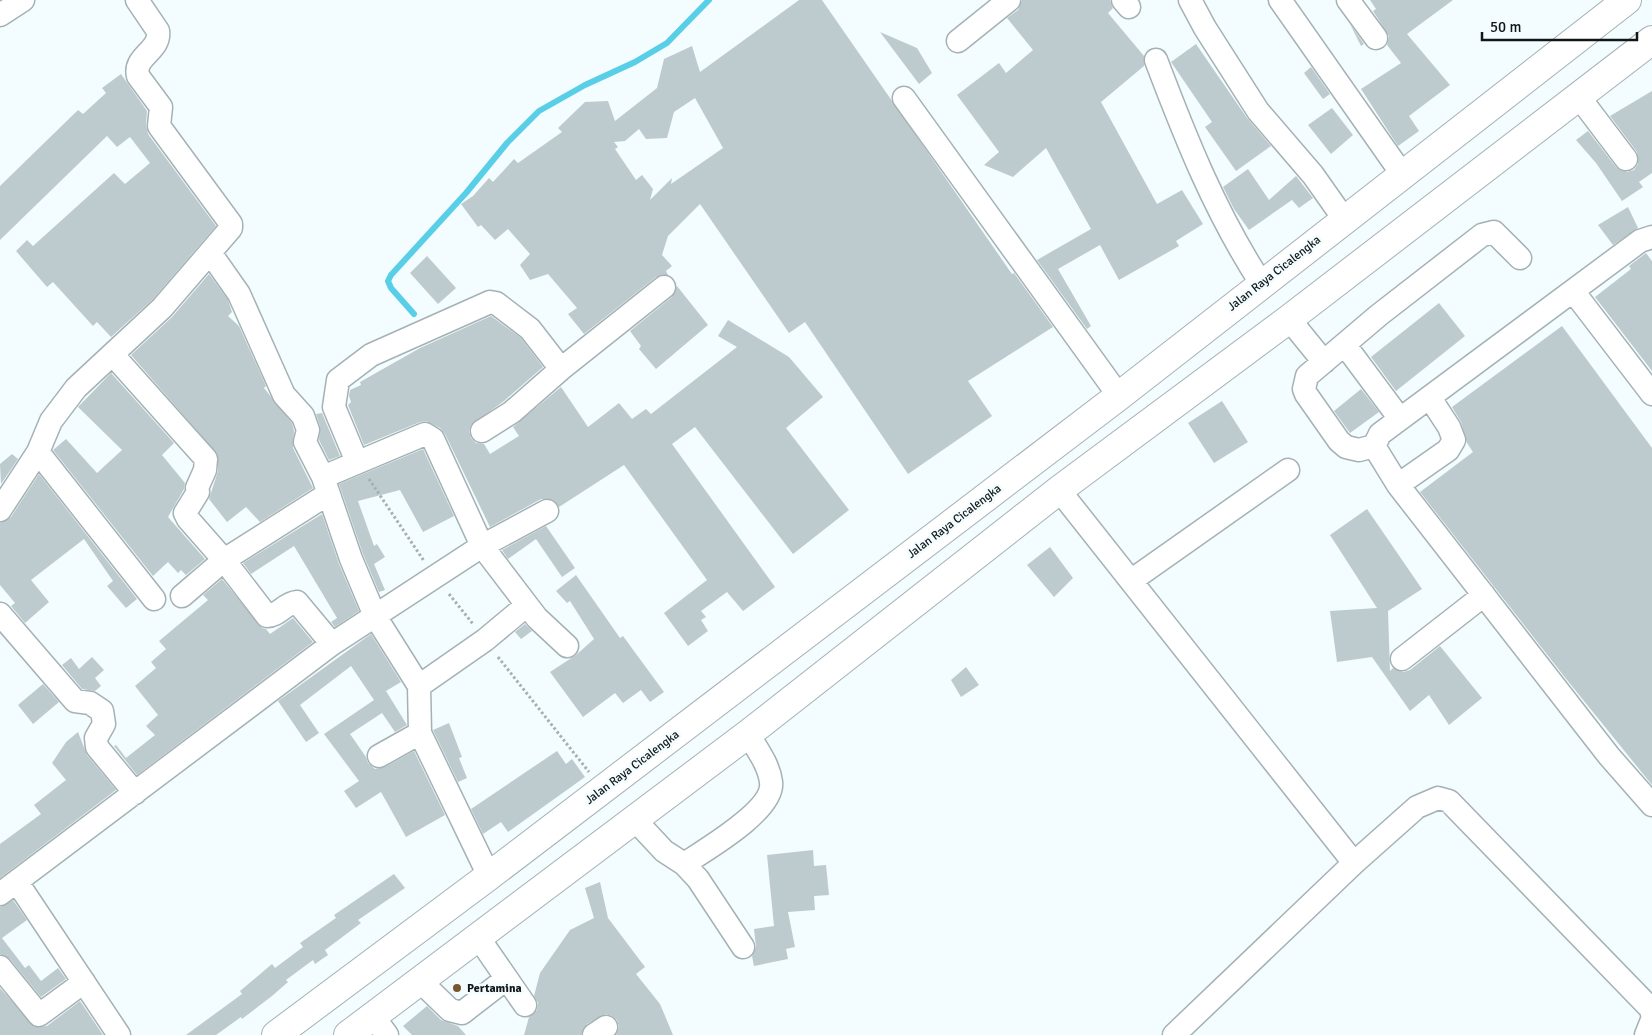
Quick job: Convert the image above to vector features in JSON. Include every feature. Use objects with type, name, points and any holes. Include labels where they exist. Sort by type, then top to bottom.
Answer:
[{"type":"highway","name":"Jalan Raya Cicalengka","points":[[276,1035],[489,876],[1119,396],[1402,174],[1614,4]]},
{"type":"highway","points":[[348,1035],[380,1026],[420,981],[748,734],[1059,490],[1289,319],[1652,40]]},
{"type":"street","points":[[0,15],[23,0]]},
{"type":"street","points":[[2,503],[38,452],[51,421],[76,388],[157,313],[212,254],[231,228],[231,224],[159,126],[161,107],[138,76],[138,64],[157,43],[159,37],[158,31],[137,0]]},
{"type":"street","points":[[958,41],[1009,0]]},
{"type":"street","points":[[1190,0],[1205,28],[1258,111],[1313,175],[1344,219]]},
{"type":"street","points":[[1280,0],[1402,174]]},
{"type":"street","points":[[1348,0],[1376,38]]},
{"type":"street","points":[[1156,60],[1190,151],[1234,241],[1261,283]]},
{"type":"street","points":[[1580,97],[1626,159]]},
{"type":"street","points":[[904,98],[1119,396]]},
{"type":"street","points":[[1520,258],[1499,235],[1494,232],[1482,235],[1379,315],[1307,376],[1304,389],[1306,394],[1339,441],[1346,447],[1359,450],[1374,446],[1380,434],[1640,241],[1652,237]]},
{"type":"street","points":[[212,254],[239,294],[284,395],[303,416],[308,430],[305,442],[325,485],[351,559],[375,616],[418,686],[420,733],[489,876]]},
{"type":"street","points":[[482,431],[512,412],[561,369],[664,287]]},
{"type":"street","points":[[1573,291],[1652,394]]},
{"type":"street","points":[[357,462],[334,407],[338,380],[371,355],[414,334],[490,302],[496,302],[530,329],[561,369]]},
{"type":"street","points":[[1289,319],[1324,362]]},
{"type":"street","points":[[1345,345],[1400,419]]},
{"type":"street","points":[[112,355],[206,459],[206,470],[197,488],[198,492],[185,513],[267,616],[272,616],[291,603],[297,602],[332,644]]},
{"type":"street","points":[[1398,485],[1448,450],[1454,440],[1449,427],[1430,398]]},
{"type":"street","points":[[182,596],[224,560],[357,462],[425,434],[432,439],[482,546],[537,618],[567,646]]},
{"type":"street","points":[[1374,446],[1398,485],[1609,756],[1652,805]]},
{"type":"street","points":[[38,452],[154,599]]},
{"type":"street","points":[[1132,580],[1288,470]]},
{"type":"street","points":[[1059,490],[1354,863]]},
{"type":"street","points":[[119,1035],[84,982],[9,888],[332,644],[482,546],[547,511]]},
{"type":"street","points":[[1402,659],[1484,594]]},
{"type":"street","points":[[418,686],[486,640],[526,605]]},
{"type":"street","points":[[0,614],[75,701],[90,703],[102,711],[104,724],[96,738],[97,747],[135,793]]},
{"type":"street","points":[[379,756],[420,733]]},
{"type":"street","points":[[684,864],[746,820],[764,805],[770,793],[771,783],[761,755],[748,734]]},
{"type":"street","points":[[1174,1035],[1354,863],[1417,807],[1438,798],[1449,801],[1651,1009],[1652,1014]]},
{"type":"street","points":[[635,820],[664,851],[684,864],[698,879],[743,947]]},
{"type":"street","points":[[478,937],[526,1005]]},
{"type":"street","points":[[0,967],[39,1015],[44,1014],[84,982]]},
{"type":"street","points":[[420,981],[450,1010],[457,1013],[462,1012],[506,979]]},
{"type":"street","points":[[1646,1035],[1652,1020]]},
{"type":"building","points":[[799,0],[822,0],[1012,274],[1014,273],[1053,327],[968,381],[992,416],[908,474],[805,322],[789,333],[700,204],[668,236],[662,255],[672,266],[666,271],[668,275],[656,277],[584,334],[568,314],[577,308],[548,274],[530,280],[520,265],[530,254],[508,229],[495,240],[481,225],[478,227],[461,204],[473,196],[489,178],[493,182],[514,159],[518,163],[562,132],[558,128],[585,102],[608,101],[615,121],[657,88],[664,59],[692,46],[700,72]],"holes":[[[695,98],[723,148],[671,184],[672,178],[650,200],[653,189],[642,175],[636,180],[615,149],[618,147],[614,142],[625,141],[639,129],[646,139],[667,138],[674,112]]]},
{"type":"building","points":[[1022,0],[1110,0],[1113,8],[1108,13],[1144,56],[1144,66],[1101,102],[1157,204],[1182,190],[1203,224],[1176,241],[1179,246],[1119,280],[1100,245],[1058,269],[1091,326],[1087,329],[1037,260],[1091,229],[1046,148],[1013,177],[984,165],[999,152],[957,95],[999,63],[1006,73],[1033,50],[1007,18],[1018,10]]},
{"type":"building","points":[[1370,0],[1453,0],[1407,34],[1450,85],[1409,116],[1419,131],[1398,146],[1361,89],[1401,63],[1387,45],[1389,36],[1373,11],[1376,9]]},
{"type":"building","points":[[1350,24],[1364,44],[1361,46]]},
{"type":"building","points":[[880,32],[917,48],[932,73],[919,84]]},
{"type":"building","points":[[1196,44],[1247,118],[1271,146],[1236,171],[1205,127],[1212,122],[1171,62]]},
{"type":"building","points":[[1311,67],[1330,94],[1323,99],[1304,73]]},
{"type":"building","points":[[121,74],[147,111],[146,125],[148,134],[216,226],[153,299],[111,337],[97,322],[93,326],[53,282],[47,287],[16,251],[27,240],[33,246],[114,173],[125,184],[150,163],[130,137],[117,147],[107,136],[0,240],[0,186],[78,110],[83,114],[106,93],[102,88]]},
{"type":"building","points":[[1652,91],[1652,173],[1639,182],[1643,187],[1622,201],[1596,163],[1576,140],[1588,131],[1616,167],[1627,172],[1634,170],[1638,164],[1637,152],[1610,116]]},
{"type":"building","points":[[1332,108],[1353,135],[1331,154],[1308,125]]},
{"type":"building","points":[[1248,169],[1269,200],[1296,176],[1313,198],[1299,208],[1292,200],[1249,230],[1234,209],[1223,187]]},
{"type":"building","points":[[1628,207],[1638,228],[1613,245],[1598,225]]},
{"type":"building","points":[[1646,253],[1652,261],[1652,371],[1595,297],[1631,269],[1629,266]]},
{"type":"building","points":[[427,256],[456,288],[438,304],[410,273]]},
{"type":"building","points":[[209,274],[228,300],[232,312],[228,316],[239,326],[266,386],[264,388],[292,423],[294,431],[293,448],[313,488],[260,522],[246,507],[227,522],[209,499],[218,471],[218,455],[131,355],[172,317]]},
{"type":"building","points":[[677,286],[708,325],[656,369],[639,349],[641,346],[630,331],[672,297]]},
{"type":"building","points":[[1439,303],[1465,336],[1396,391],[1371,357]]},
{"type":"building","points":[[491,316],[521,338],[543,367],[504,401],[471,425],[469,431],[471,438],[476,443],[484,444],[490,454],[519,436],[513,427],[561,387],[588,427],[619,403],[632,419],[646,409],[651,414],[737,347],[718,336],[728,320],[789,357],[823,397],[786,428],[849,510],[793,554],[695,427],[672,444],[775,587],[743,611],[727,592],[701,611],[706,617],[701,620],[708,631],[688,646],[664,613],[707,580],[624,465],[559,507],[553,500],[541,499],[490,527],[445,434],[440,428],[426,421],[420,422],[364,445],[348,405],[351,402],[350,390],[361,385],[360,382],[420,348]]},
{"type":"building","points":[[1562,326],[1652,448],[1652,785],[1420,492],[1473,452],[1467,443],[1461,422],[1452,407]]},
{"type":"building","points":[[111,373],[174,443],[162,455],[185,483],[184,489],[168,517],[205,559],[186,575],[181,570],[178,573],[168,562],[153,576],[53,450],[66,439],[97,473],[122,450],[78,407]]},
{"type":"building","points":[[1361,389],[1379,412],[1350,433],[1334,411]]},
{"type":"building","points":[[1222,401],[1248,442],[1214,463],[1188,423]]},
{"type":"building","points":[[322,413],[340,456],[329,460],[319,440],[320,426],[316,414]]},
{"type":"building","points":[[423,449],[454,516],[423,532],[400,490],[358,501],[374,546],[377,544],[385,557],[374,564],[385,590],[379,592],[363,554],[339,484]]},
{"type":"building","points":[[12,454],[18,459],[1,484],[0,464]]},
{"type":"building","points":[[39,474],[137,599],[126,608],[107,586],[113,581],[84,539],[31,580],[49,602],[25,623],[11,606],[15,603],[0,585],[0,523],[11,517]]},
{"type":"building","points":[[1367,509],[1422,589],[1388,611],[1390,671],[1393,668],[1403,672],[1410,670],[1440,646],[1482,698],[1449,725],[1429,695],[1410,711],[1372,657],[1337,662],[1330,611],[1377,608],[1330,535]]},
{"type":"building","points":[[322,514],[339,564],[359,611],[335,627],[331,622],[337,618],[294,546],[251,574],[243,563]]},
{"type":"building","points":[[546,526],[575,568],[562,577],[536,539],[508,559],[502,550]]},
{"type":"building","points":[[1050,547],[1073,578],[1054,597],[1027,565]]},
{"type":"building","points":[[576,575],[620,638],[623,636],[664,692],[650,702],[641,690],[623,703],[615,693],[583,717],[550,672],[576,655],[594,639],[570,601],[567,603],[556,591]]},
{"type":"building","points":[[222,579],[262,628],[266,629],[270,634],[293,618],[313,642],[137,775],[114,746],[116,745],[126,758],[155,735],[146,726],[158,715],[135,686],[156,668],[151,662],[166,649],[159,641],[208,600],[203,595]]},
{"type":"building","points":[[525,624],[532,631],[521,639],[515,632]]},
{"type":"building","points":[[371,634],[401,682],[386,691],[407,725],[395,732],[382,713],[350,734],[368,763],[375,769],[385,767],[414,751],[445,815],[406,837],[381,792],[356,808],[344,791],[359,781],[324,734],[374,700],[351,666],[300,705],[319,733],[306,742],[278,701]]},
{"type":"building","points":[[92,657],[104,670],[95,678],[101,686],[95,691],[82,689],[62,665],[71,658],[79,669]]},
{"type":"building","points":[[966,667],[979,685],[961,697],[951,680]]},
{"type":"building","points":[[43,684],[59,702],[33,724],[18,705]]},
{"type":"building","points":[[449,723],[462,757],[459,758],[467,778],[458,782],[433,730]]},
{"type":"building","points":[[78,732],[87,755],[116,790],[0,878],[0,844],[41,814],[34,805],[66,780],[52,763],[66,742]]},
{"type":"building","points":[[557,751],[566,764],[572,759],[585,777],[508,832],[501,822],[483,834],[471,809]]},
{"type":"building","points":[[813,850],[814,866],[826,865],[829,895],[814,896],[815,910],[788,912],[795,947],[786,949],[788,959],[754,966],[752,956],[756,947],[754,929],[774,926],[767,855]]},
{"type":"building","points":[[394,874],[405,888],[358,920],[361,923],[325,950],[328,955],[315,964],[313,960],[286,980],[288,982],[272,996],[242,1019],[241,1017],[216,1035],[186,1035],[242,994],[240,991],[272,964],[275,968],[303,947],[300,943],[336,918],[334,915]]},
{"type":"building","points":[[600,882],[608,918],[645,967],[636,974],[660,1004],[673,1035],[616,1035],[619,1027],[617,1020],[606,1014],[587,1024],[581,1035],[524,1035],[529,1017],[537,1010],[538,1003],[534,996],[540,973],[570,930],[594,918],[585,888]]},
{"type":"building","points":[[13,900],[27,920],[2,938],[25,968],[29,965],[41,981],[58,968],[66,979],[41,997],[10,959],[0,954],[0,907]]},
{"type":"building","points":[[0,988],[35,1027],[47,1026],[80,1001],[103,1035],[0,1035]]},
{"type":"building","points":[[427,1006],[441,1020],[458,1026],[466,1035],[412,1035],[403,1026]]},
{"type":"waterway","points":[[414,314],[391,288],[388,281],[391,275],[466,193],[507,143],[539,111],[585,85],[635,62],[667,43],[709,0]]},
{"type":"place","name":"Pertamina","points":[[457,988]]}]
